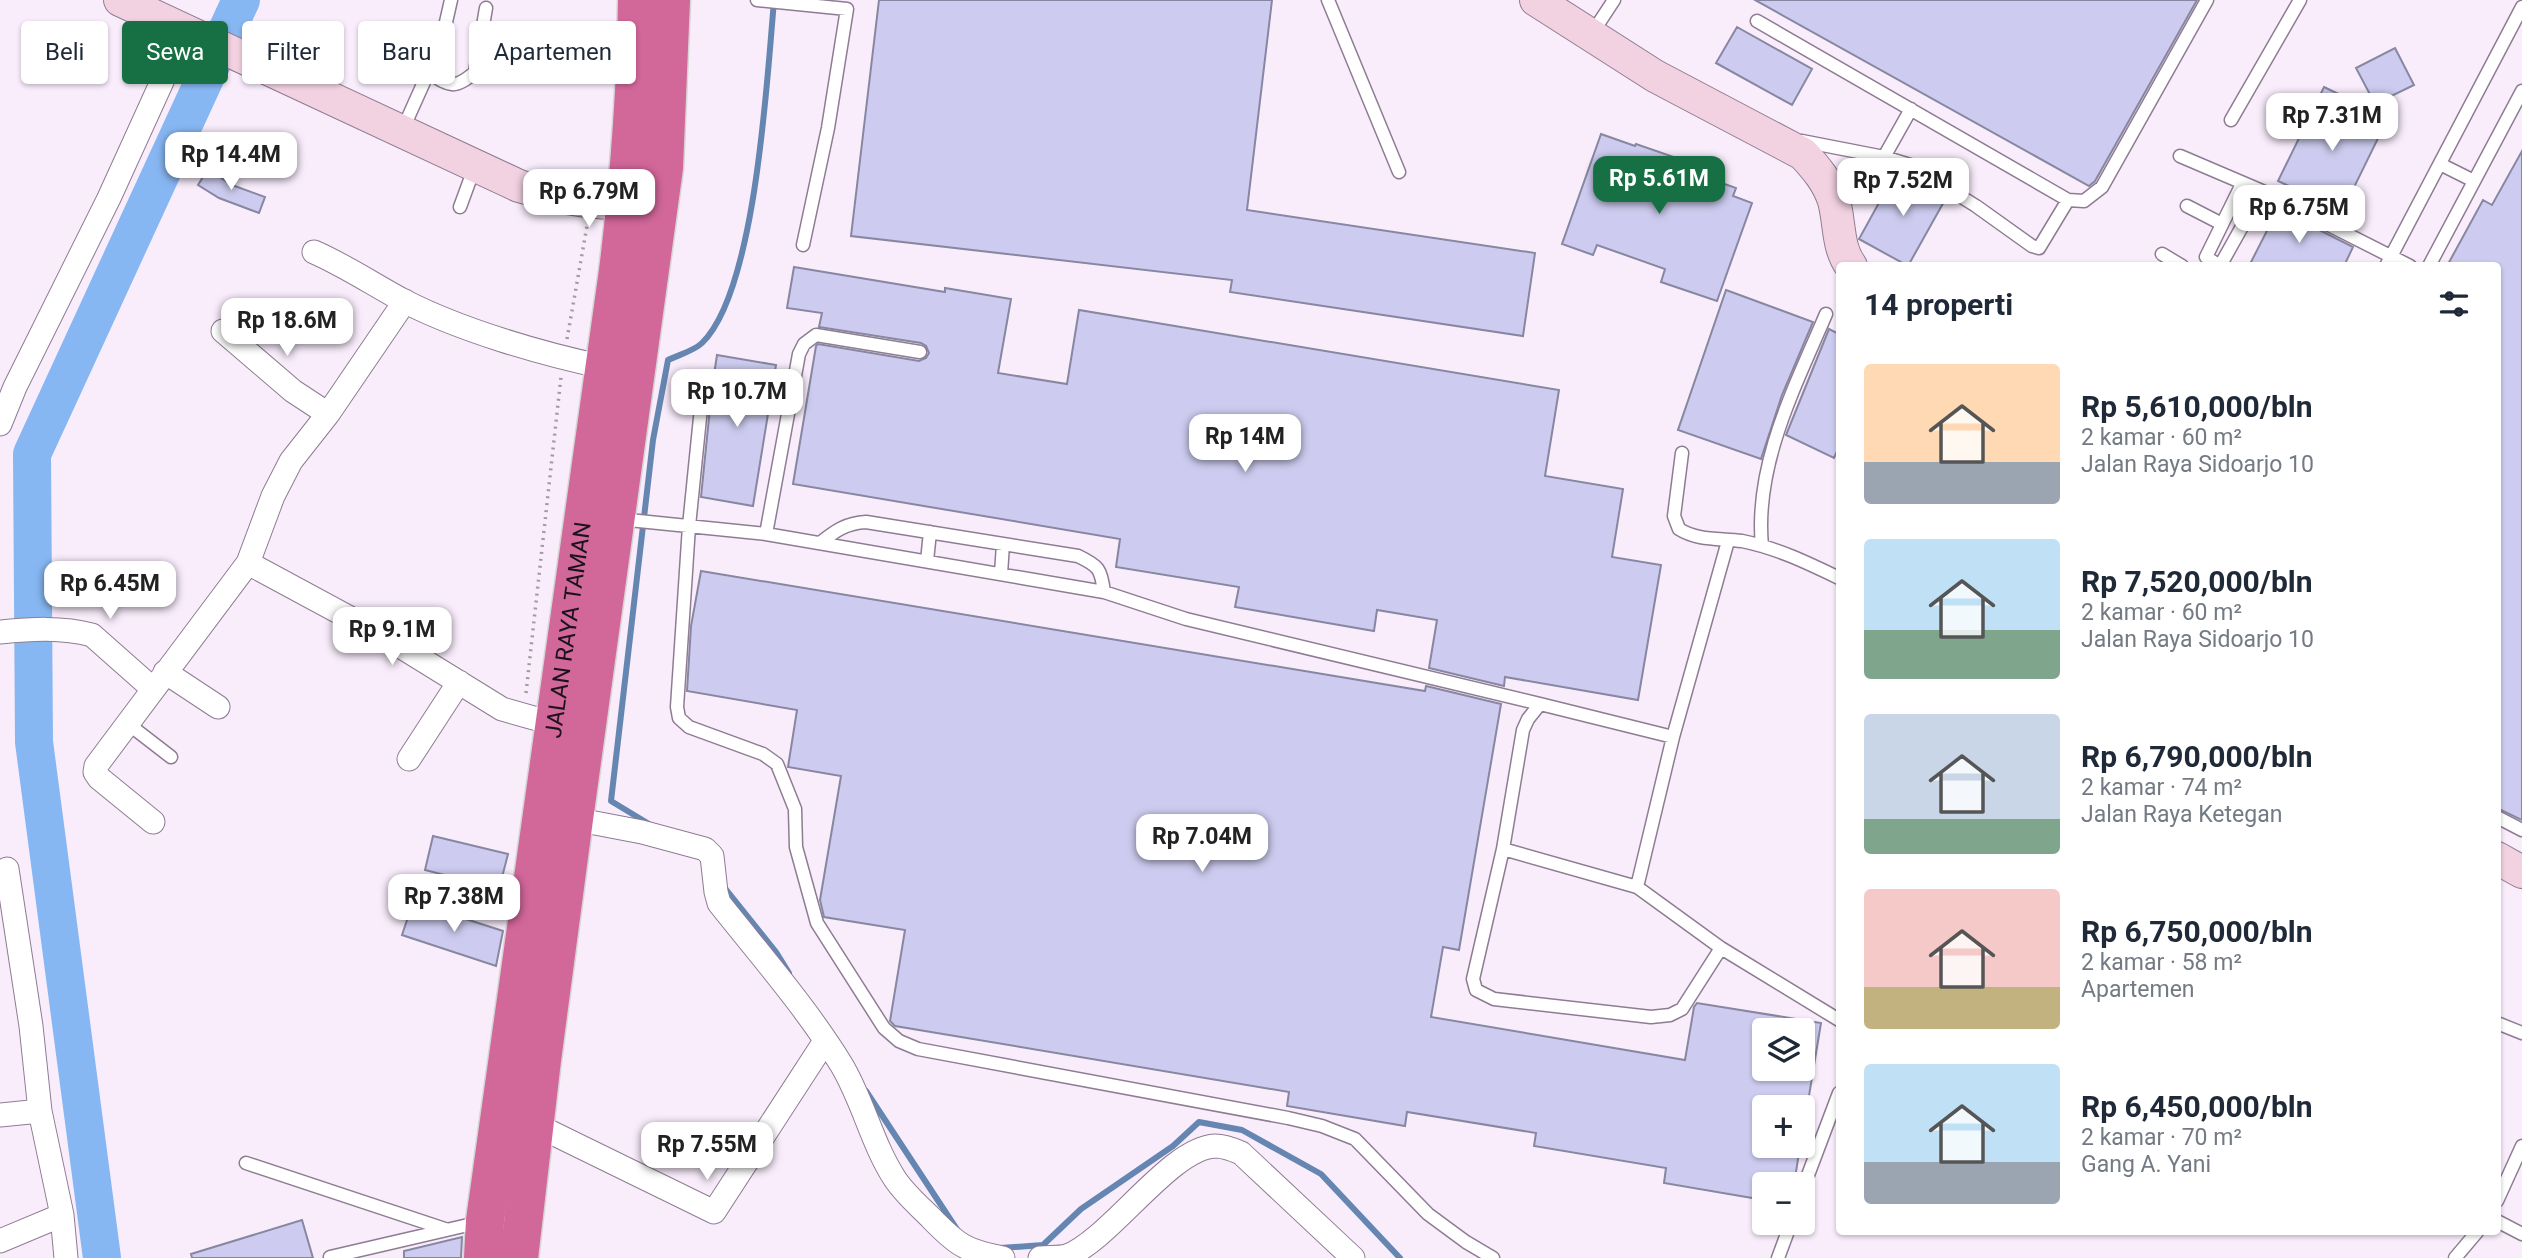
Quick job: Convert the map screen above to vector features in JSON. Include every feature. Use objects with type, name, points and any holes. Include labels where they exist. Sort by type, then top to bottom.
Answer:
[{"type":"highway","name":"JALAN RAYA TAMAN","points":[[637,0],[635,99],[645,187]]},
{"type":"highway","name":"JALAN RAYA TAMAN","points":[[484,1240],[555,724],[620,350],[671,0]]},
{"type":"highway","name":"JALAN RAYA TAMAN","points":[[519,1258],[573,819],[620,519],[620,350]]},
{"type":"street","points":[[1536,0],[1656,76],[1803,154],[1820,173],[1833,200],[1844,257],[1848,262]]},
{"type":"street","points":[[0,424],[7,383],[109,198],[122,167],[156,16],[519,186],[558,198],[591,203],[645,187]]},
{"type":"street","points":[[314,252],[360,274],[405,301],[485,333],[564,359],[620,350]]},
{"type":"street","points":[[153,822],[107,785],[95,772],[96,766],[248,563],[273,496],[291,461],[328,414],[405,301]]},
{"type":"street","points":[[223,331],[293,391],[328,414]]},
{"type":"street","points":[[248,563],[387,638],[502,709],[555,724]]},
{"type":"street","points":[[0,632],[34,628],[92,635],[159,680],[218,707]]},
{"type":"street","points":[[410,759],[459,682]]},
{"type":"street","points":[[573,819],[642,832],[705,849],[712,856],[719,903],[792,992],[825,1041],[852,1084],[895,1179],[961,1246],[976,1253],[1003,1258]]},
{"type":"street","points":[[2501,860],[2522,872]]},
{"type":"street","points":[[7,869],[23,968],[40,1111],[62,1215],[66,1258]]},
{"type":"street","points":[[0,944],[23,968]]},
{"type":"street","points":[[534,1124],[714,1212],[825,1041]]},
{"type":"street","points":[[0,1115],[40,1111]]},
{"type":"street","points":[[1040,1258],[1066,1257],[1087,1244],[1183,1159],[1212,1146],[1226,1147],[1241,1153],[1353,1258]]},
{"type":"street","points":[[0,1241],[62,1215]]},
{"type":"lane","points":[[757,0],[799,4],[848,4],[828,128],[803,245]]},
{"type":"lane","points":[[1328,0],[1399,172]]},
{"type":"lane","points":[[1590,36],[1614,0]]},
{"type":"lane","points":[[1757,20],[2068,200],[2084,201],[2102,187],[2207,0]]},
{"type":"lane","points":[[2231,120],[2300,0]]},
{"type":"lane","points":[[446,21],[451,1]]},
{"type":"lane","points":[[2180,156],[2262,191],[2388,261],[2522,7]]},
{"type":"lane","points":[[446,84],[466,81],[475,72],[486,8]]},
{"type":"lane","points":[[402,132],[424,84]]},
{"type":"lane","points":[[2431,262],[2522,91]]},
{"type":"lane","points":[[1884,157],[1912,109]]},
{"type":"lane","points":[[1767,134],[1884,157],[1910,165],[2036,248],[2041,247],[2068,200]]},
{"type":"lane","points":[[2440,163],[2474,181]]},
{"type":"lane","points":[[460,207],[475,166]]},
{"type":"lane","points":[[2203,261],[2242,184]]},
{"type":"lane","points":[[2222,262],[2262,191]]},
{"type":"lane","points":[[2186,206],[2222,224]]},
{"type":"lane","points":[[2162,254],[2175,262]]},
{"type":"lane","points":[[1762,546],[1761,502],[1771,457],[1789,401],[1826,314]]},
{"type":"lane","points":[[766,534],[799,354],[804,344],[816,335],[920,352]]},
{"type":"lane","points":[[703,388],[689,526],[677,707],[679,719],[689,727],[763,754],[777,764],[795,809],[796,847],[817,923],[884,1028],[899,1041],[918,1049],[1322,1126],[1355,1139],[1428,1214],[1493,1258]]},
{"type":"lane","points":[[1682,453],[1675,516],[1679,529],[1690,536],[1762,546],[1798,558],[1836,577]]},
{"type":"lane","points":[[620,519],[766,534],[1104,592],[1186,619],[1673,737]]},
{"type":"lane","points":[[820,543],[836,530],[851,523],[866,522],[1078,556],[1095,564],[1102,575],[1104,592]]},
{"type":"lane","points":[[927,561],[930,532]]},
{"type":"lane","points":[[1637,887],[1673,737],[1728,541]]},
{"type":"lane","points":[[1001,574],[1003,544]]},
{"type":"lane","points":[[1540,704],[1523,730],[1503,849],[1473,979],[1476,990],[1494,999],[1650,1017],[1670,1015],[1682,1009],[1721,948]]},
{"type":"lane","points":[[127,723],[171,757]]},
{"type":"lane","points":[[2501,819],[2522,830]]},
{"type":"lane","points":[[1503,849],[1637,887],[1721,948],[1836,1018]]},
{"type":"lane","points":[[2501,1025],[2522,1033]]},
{"type":"lane","points":[[1809,1172],[1836,1101]]},
{"type":"lane","points":[[2501,1192],[2522,1146]]},
{"type":"lane","points":[[246,1163],[484,1240]]},
{"type":"lane","points":[[2501,1223],[2522,1234]]},
{"type":"lane","points":[[330,1257],[445,1229]]},
{"type":"lane","points":[[1777,1258],[1786,1235]]},
{"type":"lane","points":[[2455,1258],[2474,1235]]},
{"type":"building","points":[[879,0],[1272,0],[1247,210],[1535,253],[1523,336],[1230,292],[1232,280],[851,236]]},
{"type":"building","points":[[1755,0],[2197,0],[2095,181],[2089,186]]},
{"type":"building","points":[[1737,27],[1812,69],[1792,105],[1716,63]]},
{"type":"building","points":[[2395,48],[2414,85],[2375,104],[2356,68]]},
{"type":"building","points":[[2324,87],[2388,118],[2338,220],[2286,193],[2289,186],[2278,181]]},
{"type":"building","points":[[1601,134],[1697,165],[1694,173],[1736,188],[1733,196],[1752,203],[1717,301],[1661,282],[1665,269],[1597,245],[1593,255],[1562,244]]},
{"type":"building","points":[[2522,151],[2522,820],[2501,810],[2501,262],[2449,262],[2483,200],[2492,205]]},
{"type":"building","points":[[208,169],[232,185],[265,197],[259,213],[219,198],[198,185]]},
{"type":"building","points":[[1897,170],[1946,198],[1910,262],[1901,262],[1859,239]]},
{"type":"building","points":[[2278,209],[2353,247],[2346,262],[2251,262]]},
{"type":"building","points":[[794,267],[945,292],[945,288],[1011,299],[998,373],[1067,384],[1079,310],[1559,390],[1545,476],[1623,489],[1612,557],[1661,565],[1638,700],[1505,677],[1504,686],[1429,668],[1437,620],[1377,610],[1374,631],[1235,607],[1239,587],[1116,567],[1120,539],[793,484],[818,344],[919,361],[929,353],[921,343],[819,327],[822,313],[787,308]]},
{"type":"building","points":[[1726,290],[1813,322],[1782,395],[1761,459],[1678,430]]},
{"type":"building","points":[[1829,329],[1836,332],[1836,454],[1834,458],[1786,435]]},
{"type":"building","points":[[717,355],[776,365],[753,506],[701,497]]},
{"type":"building","points":[[701,571],[1425,691],[1426,686],[1501,704],[1459,950],[1443,947],[1431,1017],[1685,1060],[1694,1007],[1697,1003],[1790,1018],[1752,1018],[1752,1081],[1811,1081],[1809,1095],[1752,1095],[1752,1158],[1798,1158],[1796,1172],[1752,1172],[1752,1198],[1664,1183],[1666,1168],[1534,1146],[1536,1133],[1407,1112],[1405,1126],[1287,1106],[1289,1092],[895,1026],[890,1021],[905,930],[824,917],[820,900],[841,776],[788,767],[797,710],[687,691],[691,626]]},
{"type":"building","points":[[433,836],[508,854],[499,889],[425,870]]},
{"type":"building","points":[[413,902],[503,931],[496,966],[402,935]]},
{"type":"building","points":[[1815,1022],[1821,1023],[1815,1059]]},
{"type":"building","points":[[302,1220],[313,1258],[192,1258],[191,1254]]},
{"type":"building","points":[[462,1237],[461,1258],[404,1258],[404,1251]]},
{"type":"waterway","points":[[102,1258],[34,742],[32,454],[241,0]]},
{"type":"waterway","points":[[649,824],[611,801],[653,440],[668,360],[702,343],[720,317],[735,278],[756,181],[774,1]]},
{"type":"waterway","points":[[724,887],[776,952],[789,973]]},
{"type":"waterway","points":[[866,1091],[958,1231]]},
{"type":"waterway","points":[[1000,1248],[1043,1245],[1081,1209],[1173,1146],[1199,1122],[1242,1130],[1321,1174],[1400,1258]]}]
